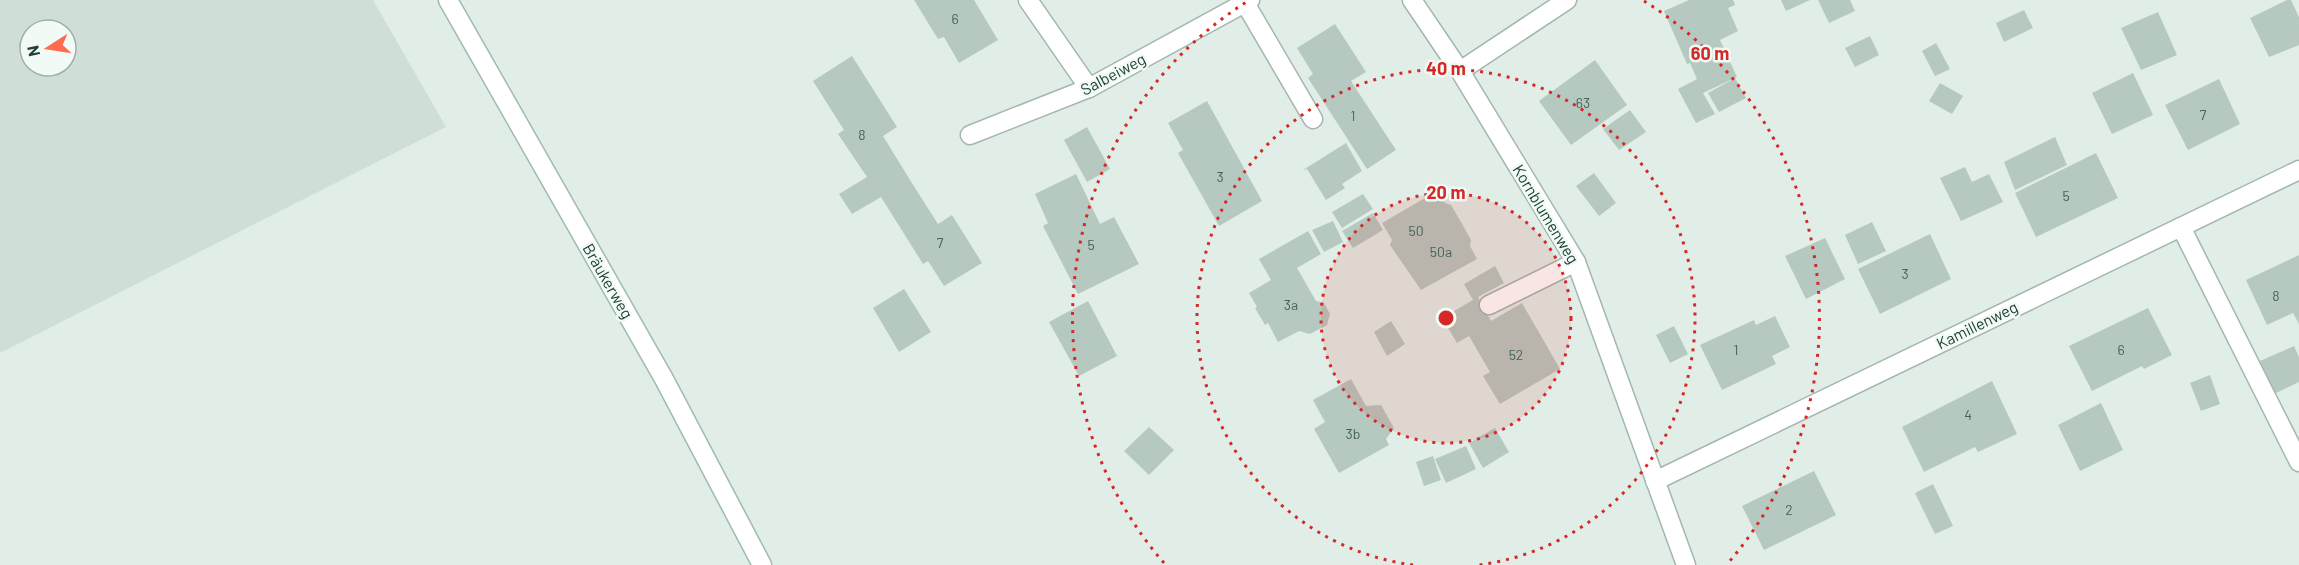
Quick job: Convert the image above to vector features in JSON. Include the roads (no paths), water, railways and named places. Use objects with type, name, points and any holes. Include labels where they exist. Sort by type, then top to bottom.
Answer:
[{"type":"street","name":"Bräukerweg","points":[[448,0],[664,379],[762,565]]},
{"type":"street","points":[[1028,0],[1089,88]]},
{"type":"street","name":"Kornblumenweg","points":[[1413,0],[1460,70],[1576,262],[1686,565]]},
{"type":"street","points":[[1460,70],[1567,0]]},
{"type":"street","points":[[1247,2],[1313,119]]},
{"type":"street","name":"Salbeiweg","points":[[970,135],[1089,88],[1247,2]]},
{"type":"street","name":"Kamillenweg","points":[[1656,481],[2299,170]]},
{"type":"street","points":[[2181,227],[2299,462]]},
{"type":"street","points":[[1489,305],[1576,262]]}]
